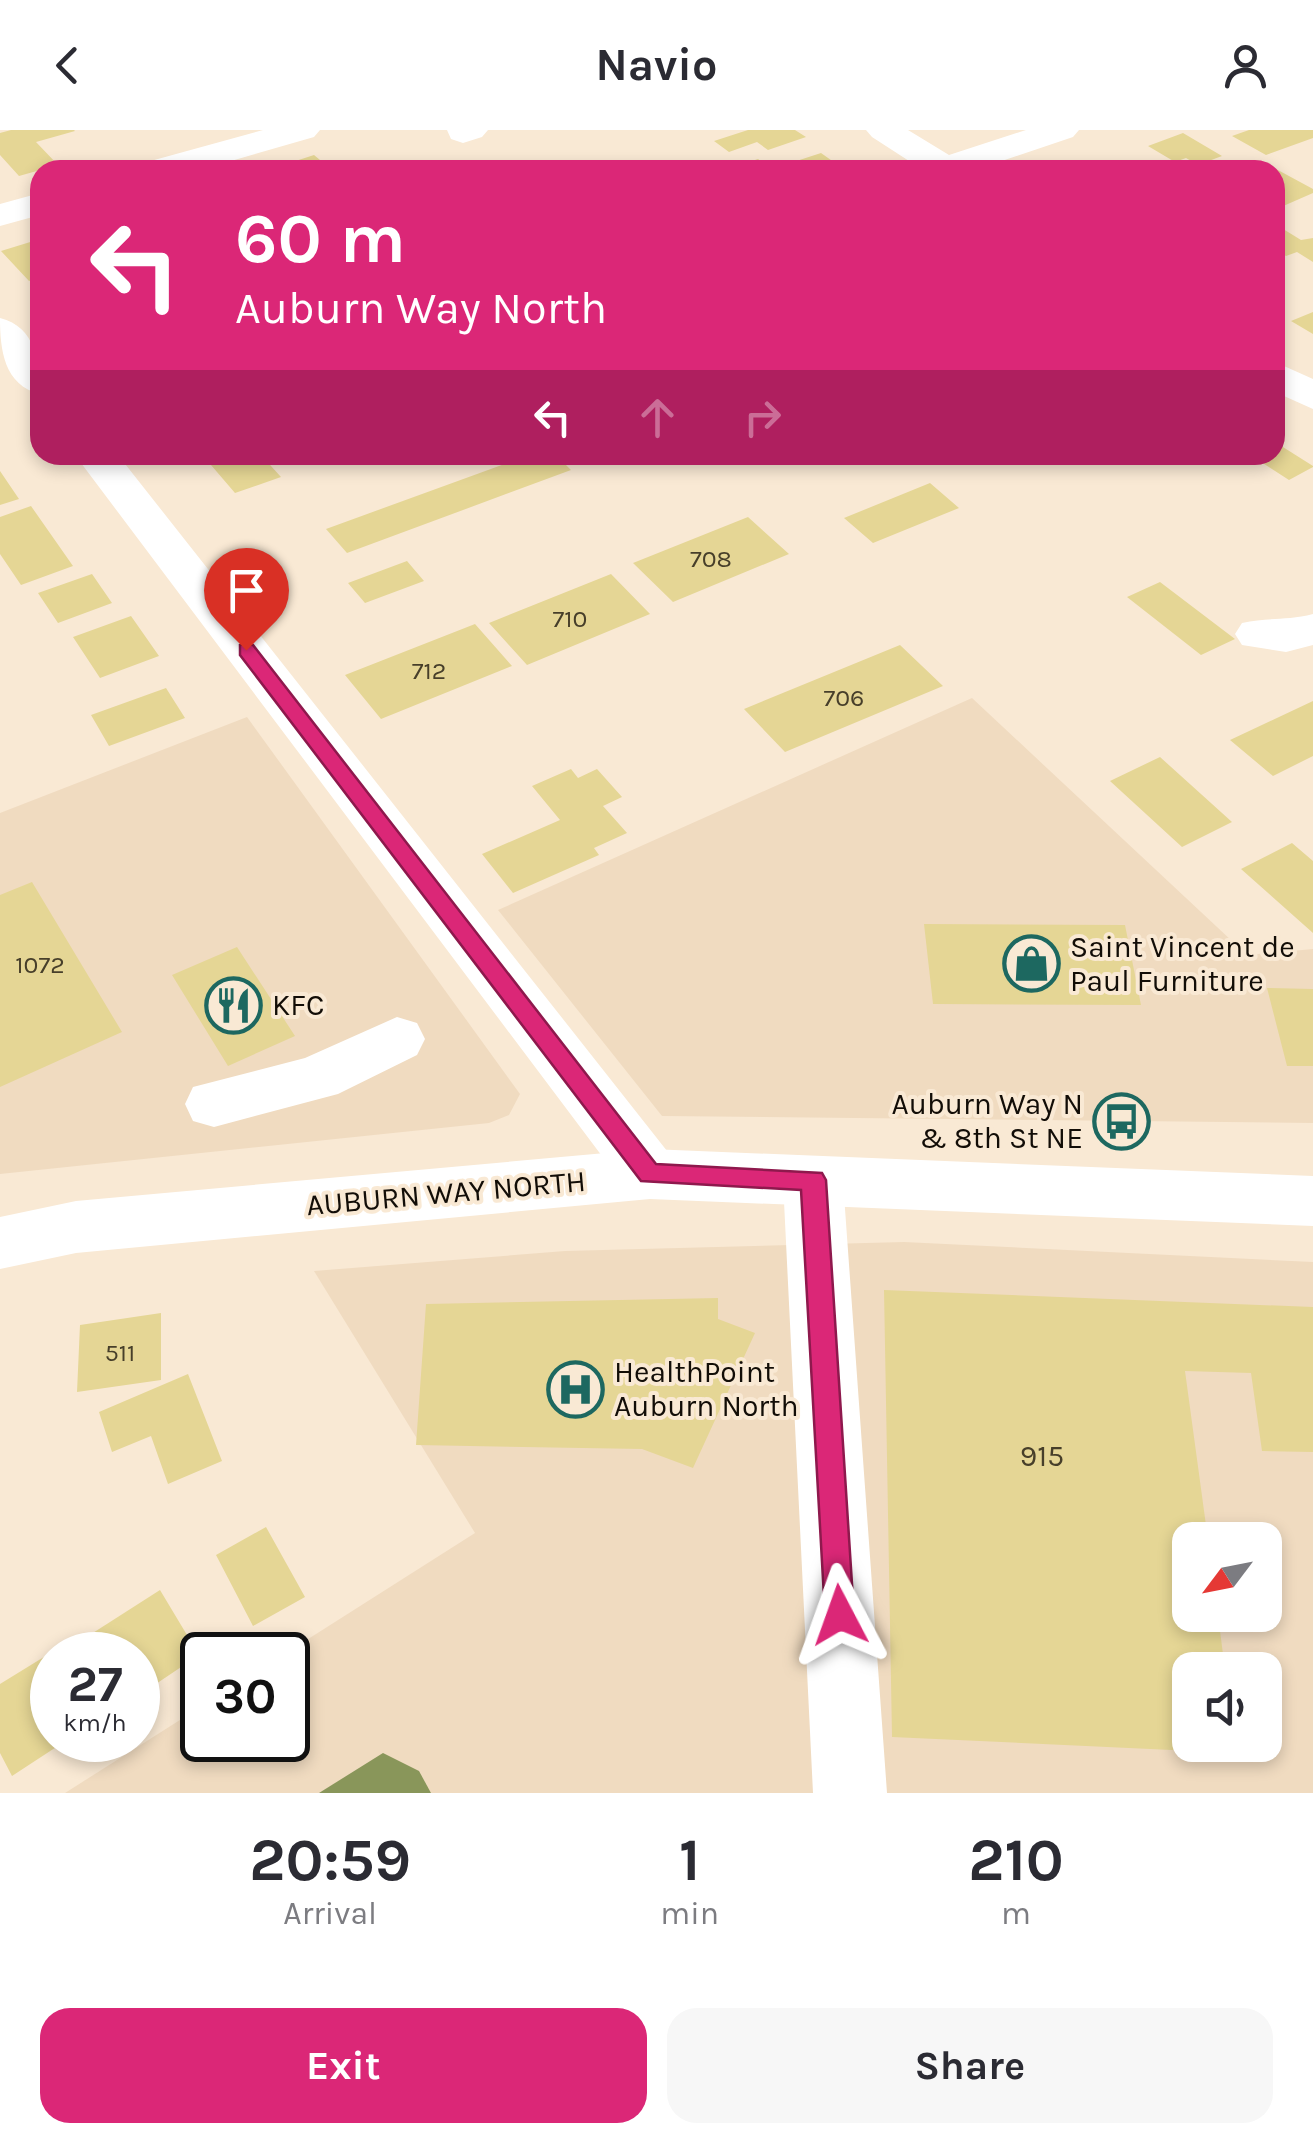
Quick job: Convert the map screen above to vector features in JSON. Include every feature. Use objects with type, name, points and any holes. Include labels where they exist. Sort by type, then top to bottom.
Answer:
[{"type":"street","points":[[196,160],[302,130]]},
{"type":"street","points":[[884,130],[932,160]]},
{"type":"street","points":[[973,160],[1061,130]]},
{"type":"street","points":[[0,215],[30,207]]},
{"type":"street","points":[[0,330],[30,369]]},
{"type":"street","points":[[1285,380],[1313,397]]},
{"type":"street","points":[[104,465],[650,1174]]},
{"type":"street","points":[[1258,634],[1286,637],[1313,628]]},
{"type":"street","points":[[214,1104],[318,1078],[397,1039]]},
{"type":"street","name":"AUBURN WAY NORTH","points":[[0,1243],[76,1227],[650,1174],[1313,1201]]},
{"type":"street","points":[[813,1180],[850,1793]]},
{"type":"shaded area","points":[[972,698],[1247,955],[1313,949],[1313,1123],[662,1116],[498,910]]},
{"type":"shaded area","points":[[247,717],[520,1094],[509,1115],[489,1123],[0,1174],[0,813]]},
{"type":"shaded area","points":[[904,1242],[1313,1262],[1313,1793],[65,1793],[114,1762],[160,1762],[160,1733],[180,1720],[180,1762],[310,1762],[310,1638],[475,1533],[314,1271],[565,1251]]},
{"type":"shaded area","points":[[383,1753],[419,1771],[431,1793],[319,1793]]},
{"type":"building","points":[[748,130],[795,130],[806,137],[768,150],[757,142],[729,152],[714,141]]},
{"type":"building","points":[[1249,130],[1313,130],[1313,138],[1266,155],[1232,136]]},
{"type":"building","points":[[75,131],[36,142],[53,160],[30,160],[30,173],[19,176],[0,155],[0,133]]},
{"type":"building","points":[[1183,133],[1222,156],[1211,160],[1172,160],[1148,146]]},
{"type":"building","points":[[821,153],[831,160],[800,160]]},
{"type":"building","points":[[1285,174],[1313,189],[1313,193],[1285,205]]},
{"type":"building","points":[[1285,230],[1301,240],[1313,238],[1313,262],[1297,252],[1286,256]]},
{"type":"building","points":[[30,242],[30,281],[29,281],[1,251]]},
{"type":"building","points":[[1313,312],[1313,334],[1291,321]]},
{"type":"building","points":[[1285,448],[1313,466],[1289,480],[1266,465],[1285,465]]},
{"type":"building","points":[[211,465],[270,465],[281,477],[235,493]]},
{"type":"building","points":[[502,465],[566,465],[571,470],[347,553],[326,529]]},
{"type":"building","points":[[0,471],[19,499],[0,505]]},
{"type":"building","points":[[930,483],[959,508],[873,543],[844,518]]},
{"type":"building","points":[[31,506],[73,566],[21,585],[0,554],[0,517]]},
{"type":"building","points":[[748,517],[789,554],[673,602],[633,563]]},
{"type":"building","points":[[407,561],[424,581],[365,603],[348,583]]},
{"type":"building","points":[[92,574],[112,603],[58,623],[38,593]]},
{"type":"building","points":[[611,574],[650,614],[527,665],[489,623]]},
{"type":"building","points":[[1160,582],[1235,639],[1201,655],[1127,597]]},
{"type":"building","points":[[131,616],[159,656],[100,678],[73,637]]},
{"type":"building","points":[[475,624],[512,666],[381,719],[345,675]]},
{"type":"building","points":[[900,645],[943,686],[785,752],[744,709]]},
{"type":"building","points":[[166,688],[185,718],[109,746],[91,715]]},
{"type":"building","points":[[1313,701],[1313,756],[1273,776],[1230,740]]},
{"type":"building","points":[[1160,757],[1232,822],[1182,847],[1110,781]]},
{"type":"building","points":[[571,769],[578,778],[597,769],[622,797],[603,806],[627,833],[594,848],[599,855],[513,893],[482,854],[560,820],[532,786]]},
{"type":"building","points":[[1292,843],[1313,861],[1313,933],[1241,869]]},
{"type":"building","points":[[32,882],[122,1032],[0,1087],[0,895]]},
{"type":"building","name":"Saint Vincent de Paul Furniture","points":[[924,924],[1125,925],[1141,1005],[933,1004]]},
{"type":"building","name":"KFC","points":[[237,947],[295,1036],[228,1066],[172,975]]},
{"type":"building","points":[[1267,988],[1313,989],[1313,1066],[1287,1066]]},
{"type":"building","points":[[884,1290],[1313,1307],[1313,1452],[1262,1451],[1251,1373],[1185,1371],[1206,1522],[1172,1522],[1172,1632],[1220,1632],[1223,1652],[1172,1652],[1172,1750],[892,1737]]},
{"type":"building","name":"HealthPoint Auburn North","points":[[718,1298],[718,1319],[755,1333],[693,1468],[642,1449],[416,1445],[426,1304]]},
{"type":"building","points":[[161,1313],[161,1380],[77,1392],[80,1325]]},
{"type":"building","points":[[188,1374],[222,1461],[168,1484],[151,1436],[112,1452],[99,1412]]},
{"type":"building","points":[[266,1527],[305,1597],[253,1626],[216,1555]]},
{"type":"building","points":[[160,1590],[185,1632],[180,1632],[180,1668],[160,1681],[160,1632],[94,1632]]},
{"type":"building","points":[[30,1666],[30,1762],[33,1762],[12,1776],[0,1753],[0,1684]]},
{"type":"place","name":"Saint Vincent de Paul Furniture","points":[[1031,964]]},
{"type":"place","name":"KFC","points":[[233,1005]]},
{"type":"place","name":"Auburn Way N & 8th St NE","points":[[1122,1121]]},
{"type":"place","name":"HealthPoint Auburn North","points":[[575,1389]]},
{"type":"route","points":[[246,650],[650,1174],[813,1180],[840,1615]]}]
